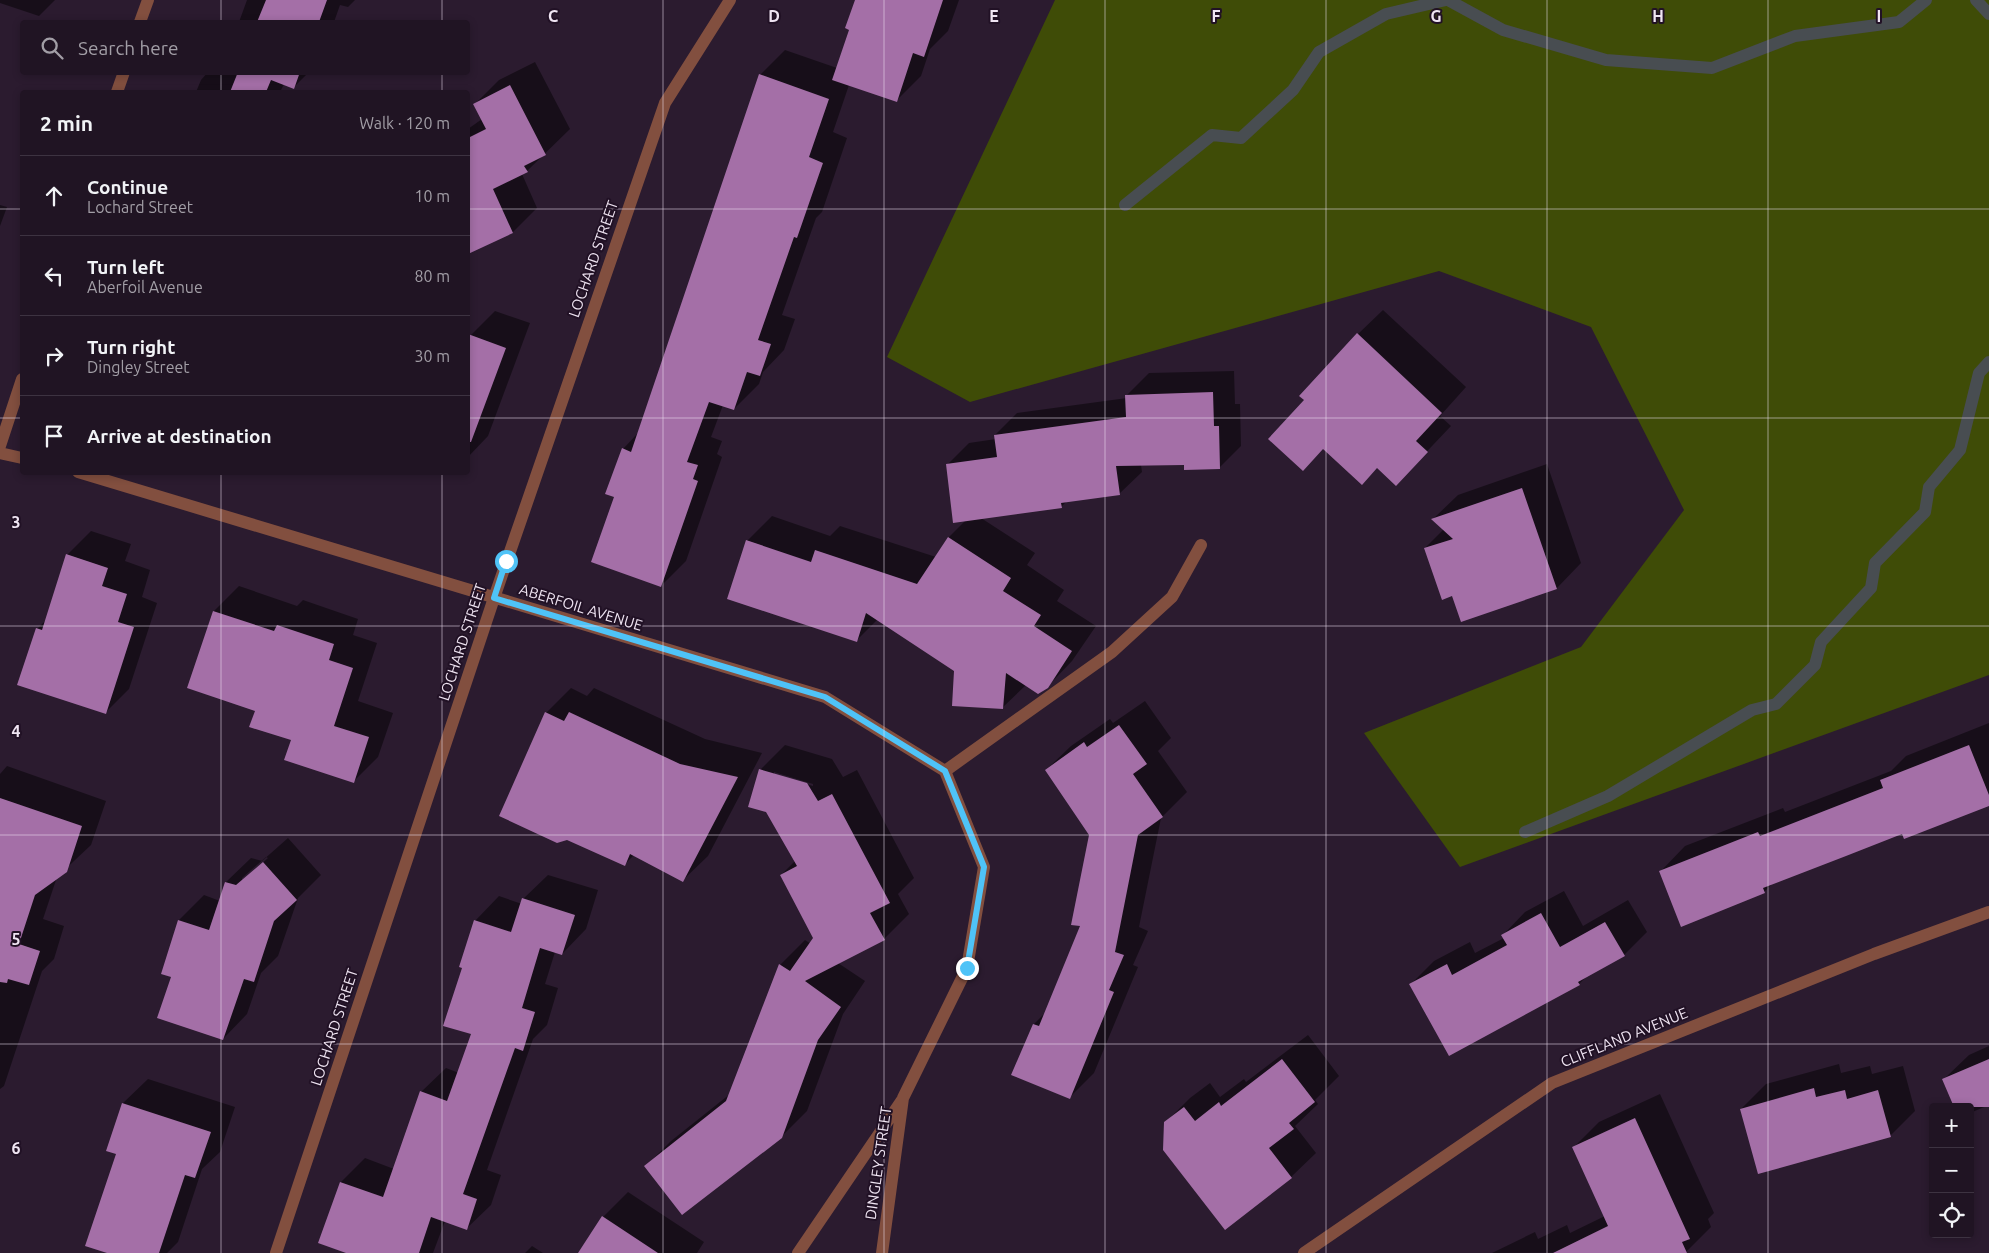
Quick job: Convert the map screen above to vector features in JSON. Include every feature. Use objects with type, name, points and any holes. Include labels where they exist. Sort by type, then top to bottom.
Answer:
[{"type":"street","points":[[141,20],[148,0]]},
{"type":"street","name":"LOCHARD STREET","points":[[276,1253],[494,598],[665,103],[730,0]]},
{"type":"street","points":[[118,90],[123,75]]},
{"type":"street","points":[[0,446],[20,385]]},
{"type":"street","points":[[0,453],[20,458]]},
{"type":"street","name":"ABERFOIL AVENUE","points":[[88,475],[825,697],[945,771]]},
{"type":"street","points":[[945,771],[1112,652],[1172,597],[1201,545]]},
{"type":"street","name":"DINGLEY STREET","points":[[882,1253],[903,1098],[967,968],[984,867],[945,771]]},
{"type":"street","name":"CLIFFLAND AVENUE","points":[[1304,1253],[1552,1083],[1865,958],[1989,912]]},
{"type":"street","points":[[798,1253],[903,1098]]},
{"type":"green space","points":[[1055,0],[1989,0],[1989,675],[1460,867],[1364,733],[1581,647],[1684,510],[1591,327],[1439,271],[970,402],[887,357]]},
{"type":"building","points":[[266,0],[327,0],[320,20],[258,20]]},
{"type":"building","points":[[855,0],[943,0],[924,57],[913,53],[897,102],[832,80],[849,30],[845,28]]},
{"type":"building","points":[[759,74],[829,99],[809,157],[823,163],[797,238],[794,237],[758,340],[771,344],[760,376],[747,372],[734,410],[709,402],[687,462],[698,465],[693,479],[698,481],[661,587],[591,562],[614,497],[605,494],[622,448],[631,452]]},
{"type":"building","points":[[237,75],[299,75],[294,89],[271,80],[267,90],[231,90]]},
{"type":"building","points":[[510,85],[546,155],[524,166],[528,172],[493,189],[513,233],[470,253],[470,137],[486,129],[473,104]]},
{"type":"building","points":[[1357,333],[1442,413],[1416,441],[1428,452],[1396,486],[1377,468],[1362,485],[1323,449],[1303,471],[1268,439],[1304,400],[1299,396]]},
{"type":"building","points":[[470,335],[506,348],[470,442]]},
{"type":"building","points":[[1213,392],[1214,426],[1219,426],[1220,469],[1184,470],[1184,465],[1116,466],[1120,495],[1061,503],[1062,508],[953,523],[946,464],[997,457],[994,435],[1126,417],[1125,395]]},
{"type":"building","points":[[1522,488],[1557,589],[1461,622],[1452,596],[1442,600],[1424,548],[1453,539],[1431,519]]},
{"type":"building","points":[[948,537],[1011,578],[1003,591],[1041,615],[1034,626],[1072,651],[1048,688],[1038,694],[1006,673],[1003,709],[952,706],[954,671],[866,613],[857,642],[727,599],[746,540],[811,562],[815,550],[917,584]]},
{"type":"building","points":[[66,554],[108,568],[102,586],[127,594],[118,622],[134,627],[106,714],[17,685],[36,628],[42,630]]},
{"type":"building","points":[[213,611],[274,631],[277,625],[334,644],[329,660],[353,668],[334,726],[369,737],[354,783],[284,760],[291,740],[249,727],[255,711],[187,688]]},
{"type":"building","points":[[545,712],[564,721],[569,712],[680,764],[738,777],[683,882],[630,854],[625,866],[567,840],[557,843],[499,816]]},
{"type":"building","points":[[1119,725],[1147,764],[1133,774],[1163,817],[1138,835],[1115,952],[1124,955],[1109,990],[1114,992],[1070,1099],[1011,1075],[1033,1024],[1039,1026],[1080,926],[1071,925],[1089,835],[1045,770],[1084,742],[1087,747]]},
{"type":"building","points":[[1969,745],[1989,795],[1989,806],[1904,839],[1902,834],[1763,888],[1765,893],[1681,927],[1659,871],[1758,832],[1760,836],[1883,788],[1880,780]]},
{"type":"building","points":[[759,769],[807,783],[818,801],[832,794],[890,903],[870,913],[885,940],[805,981],[841,1007],[818,1040],[782,1138],[682,1215],[644,1166],[726,1101],[779,964],[790,971],[813,938],[780,875],[797,866],[766,812],[748,807]]},
{"type":"building","points":[[0,798],[82,826],[67,872],[35,895],[19,944],[40,951],[29,985],[8,979],[7,983],[0,982]]},
{"type":"building","points":[[263,862],[297,900],[274,921],[254,982],[244,979],[223,1040],[157,1018],[171,977],[161,974],[178,920],[209,930],[225,882],[236,885]]},
{"type":"building","points":[[522,898],[575,915],[562,955],[540,948],[522,1008],[535,1012],[523,1051],[515,1048],[463,1194],[477,1199],[467,1230],[431,1217],[419,1253],[346,1253],[318,1243],[340,1182],[383,1197],[420,1091],[447,1101],[471,1034],[443,1026],[462,968],[459,967],[474,920],[511,932]]},
{"type":"building","points":[[1541,913],[1560,947],[1605,922],[1625,956],[1578,982],[1580,985],[1449,1056],[1409,984],[1447,964],[1452,975],[1507,945],[1501,935]]},
{"type":"building","points":[[1282,1059],[1315,1102],[1289,1123],[1294,1129],[1269,1148],[1292,1178],[1225,1230],[1163,1150],[1164,1122],[1184,1107],[1195,1121],[1219,1102],[1221,1106]]},
{"type":"building","points":[[1989,1059],[1989,1107],[1974,1107],[1974,1103],[1952,1103],[1942,1079]]},
{"type":"building","points":[[1814,1088],[1816,1097],[1845,1090],[1847,1099],[1878,1090],[1891,1137],[1758,1174],[1740,1109]]},
{"type":"building","points":[[122,1103],[211,1132],[195,1178],[185,1175],[159,1253],[107,1253],[85,1246],[116,1154],[106,1151]]},
{"type":"building","points":[[1635,1118],[1690,1239],[1682,1242],[1687,1253],[1553,1253],[1608,1226],[1572,1147]]},
{"type":"building","points":[[602,1216],[658,1253],[578,1253]]},
{"type":"waterway","points":[[1125,205],[1212,135],[1241,138],[1293,90],[1319,52],[1386,14],[1446,0]]},
{"type":"waterway","points":[[1448,0],[1503,30],[1606,60],[1712,68],[1795,36],[1899,22],[1926,0]]},
{"type":"waterway","points":[[1976,0],[1989,14]]},
{"type":"waterway","points":[[1525,832],[1608,796],[1752,710],[1776,704],[1815,665],[1821,642],[1871,588],[1875,563],[1925,512],[1929,487],[1960,450],[1979,373],[1989,362]]},
{"type":"route","points":[[506,561],[494,598],[825,697],[945,771],[984,867],[967,968]]}]
